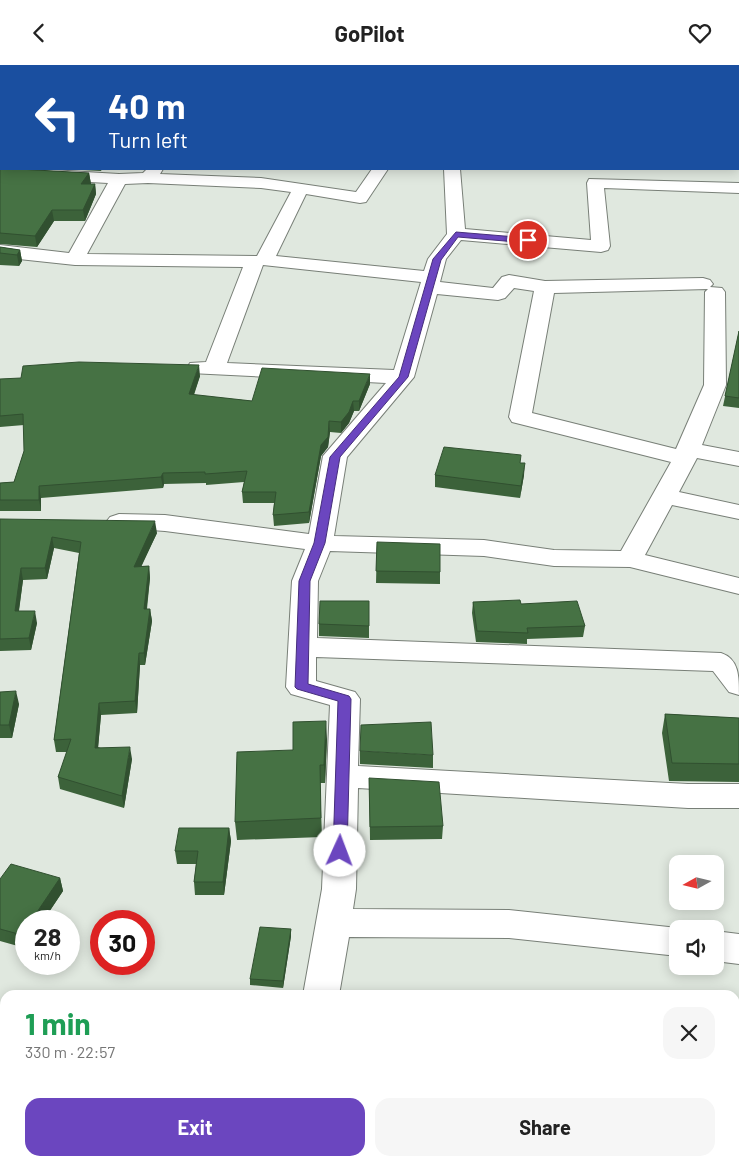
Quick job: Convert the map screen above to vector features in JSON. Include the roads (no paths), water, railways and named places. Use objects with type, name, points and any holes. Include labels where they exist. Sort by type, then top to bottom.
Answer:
[{"type":"street","points":[[0,172],[119,179],[152,173],[261,183],[360,198],[379,170]]},
{"type":"street","points":[[322,990],[339,889],[345,699],[302,687],[305,581],[320,543],[335,457],[404,377],[426,304],[437,259],[456,234],[452,170]]},
{"type":"street","points":[[686,170],[691,186]]},
{"type":"street","points":[[75,259],[119,179]]},
{"type":"street","points":[[456,234],[601,246],[595,183],[739,188]]},
{"type":"street","points":[[301,188],[264,260],[430,282],[498,295],[509,281],[545,287],[709,288],[715,385],[687,453],[630,559]]},
{"type":"street","points":[[0,251],[75,259],[255,261],[214,367]]},
{"type":"street","points":[[545,287],[520,417],[687,453],[739,459]]},
{"type":"street","points":[[177,368],[214,367],[404,377]]},
{"type":"street","points":[[663,496],[739,512]]},
{"type":"street","points":[[97,522],[165,523],[320,543],[484,548],[554,558],[630,559],[739,586]]},
{"type":"street","points":[[303,647],[721,662],[739,685]]},
{"type":"street","points":[[342,776],[688,796],[739,796]]},
{"type":"street","points":[[333,923],[509,924],[669,941]]},
{"type":"street","points":[[724,947],[739,949]]}]
